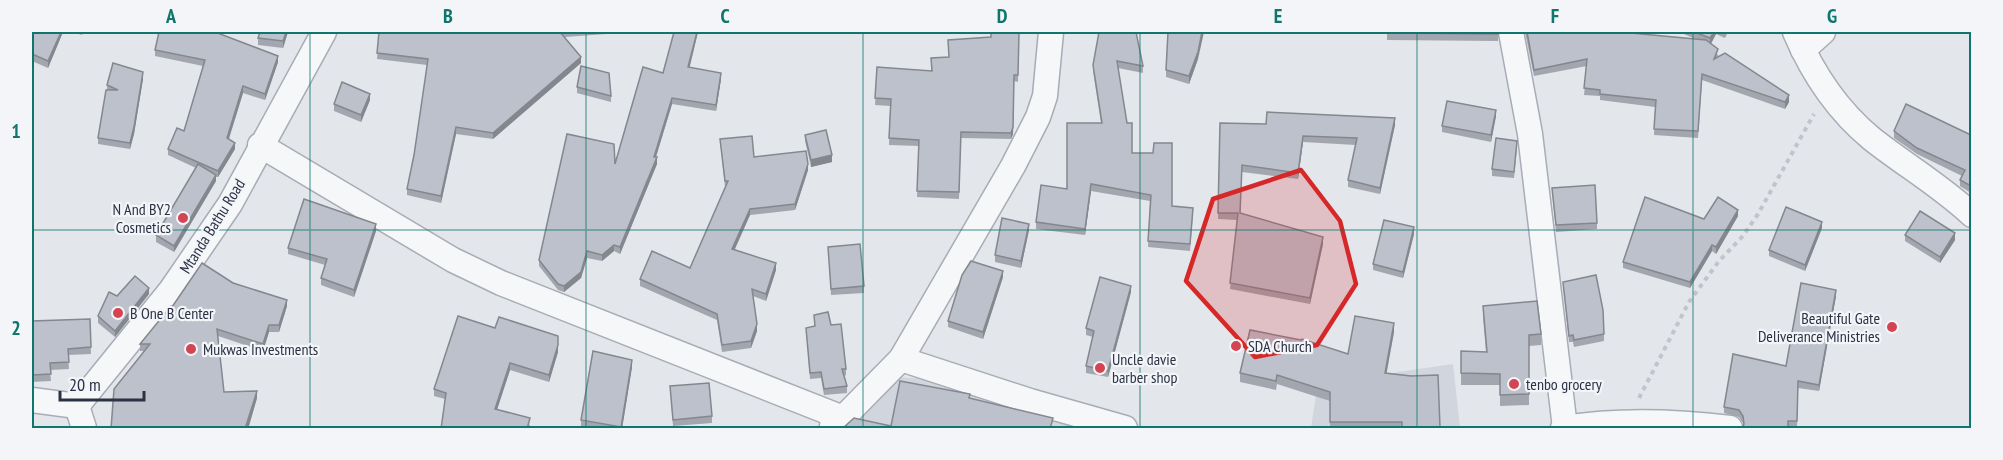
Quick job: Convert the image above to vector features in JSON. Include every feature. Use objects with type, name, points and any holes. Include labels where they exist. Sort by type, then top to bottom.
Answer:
[{"type":"street","name":"Mtanda Bathu Road","points":[[81,417],[230,204],[260,145],[324,32]]},
{"type":"street","points":[[260,145],[444,255],[501,283],[835,423],[901,359],[1013,166],[1038,117],[1045,96],[1051,32]]},
{"type":"street","points":[[1511,32],[1530,134],[1564,428],[1626,421],[1730,429]]},
{"type":"street","points":[[1823,32],[1799,41],[1836,103],[1870,137],[1971,214]]},
{"type":"street","points":[[901,359],[1030,402],[1125,429]]},
{"type":"street","points":[[32,400],[81,417]]},
{"type":"path","points":[[1626,421],[1689,302],[1758,214],[1827,90]]},
{"type":"highlighted area","points":[[1301,170],[1340,221],[1356,284],[1317,345],[1255,357],[1186,281],[1213,199]]},
{"type":"shaded area","points":[[1453,364],[1460,428],[1311,428],[1317,388]]},
{"type":"shaded area","points":[[891,377],[932,379],[1082,428],[846,428]]},
{"type":"building","points":[[32,32],[61,32],[48,61],[32,54]]},
{"type":"building","points":[[159,32],[215,32],[278,56],[265,94],[243,86],[227,138],[235,143],[218,171],[168,149],[177,128],[184,131],[205,60],[155,50]]},
{"type":"building","points":[[260,32],[286,32],[283,41],[258,38]]},
{"type":"building","points":[[379,32],[560,32],[581,57],[493,133],[456,127],[441,196],[407,189],[428,59],[377,53]]},
{"type":"building","points":[[674,32],[697,32],[688,67],[721,73],[716,105],[672,98],[654,157],[657,157],[620,247],[614,245],[602,255],[587,251],[581,272],[564,286],[558,284],[539,260],[567,134],[614,144],[615,164],[643,67],[663,73]]},
{"type":"building","points":[[991,32],[1019,32],[1018,75],[1014,75],[1011,133],[961,132],[959,192],[917,191],[919,140],[889,138],[891,99],[875,98],[877,67],[932,71],[931,58],[949,57],[948,40],[991,37]]},
{"type":"building","points":[[1099,32],[1136,32],[1143,66],[1117,61],[1127,123],[1132,123],[1132,153],[1153,153],[1154,143],[1172,143],[1172,206],[1193,208],[1190,244],[1148,241],[1151,195],[1091,184],[1085,229],[1036,222],[1041,185],[1067,189],[1067,123],[1102,123],[1093,65]]},
{"type":"building","points":[[1168,32],[1202,32],[1198,52],[1189,76],[1166,70]]},
{"type":"building","points":[[1498,32],[1498,34],[1387,33]]},
{"type":"building","points":[[1527,32],[1620,32],[1706,40],[1718,49],[1714,59],[1725,53],[1789,95],[1785,102],[1702,74],[1698,131],[1654,129],[1656,100],[1600,94],[1600,90],[1584,88],[1587,59],[1534,70]]},
{"type":"building","points":[[1694,32],[1714,32],[1710,38]]},
{"type":"building","points":[[113,63],[143,72],[130,143],[98,138],[106,90],[118,90],[107,85]]},
{"type":"building","points":[[581,66],[609,73],[611,96],[577,87]]},
{"type":"building","points":[[342,82],[370,94],[361,115],[334,104]]},
{"type":"building","points":[[1447,101],[1496,110],[1491,135],[1442,126]]},
{"type":"building","points":[[1906,104],[1971,135],[1971,186],[1960,180],[1965,170],[1917,148],[1894,131]]},
{"type":"building","points":[[1267,112],[1395,118],[1380,188],[1348,180],[1357,138],[1303,136],[1298,173],[1242,165],[1240,213],[1323,237],[1310,298],[1230,283],[1238,213],[1218,213],[1220,123],[1266,124]]},
{"type":"building","points":[[826,130],[832,155],[811,160],[805,135]]},
{"type":"building","points":[[752,136],[754,157],[806,151],[808,164],[795,204],[750,209],[732,249],[776,263],[766,294],[752,289],[757,324],[751,341],[722,345],[717,314],[640,279],[652,251],[690,268],[728,181],[725,181],[720,139]]},
{"type":"building","points":[[1496,138],[1517,141],[1514,172],[1492,169]]},
{"type":"building","points":[[198,164],[216,175],[174,246],[156,235]]},
{"type":"building","points":[[1595,185],[1597,223],[1556,225],[1552,188]]},
{"type":"building","points":[[1645,197],[1704,219],[1718,197],[1738,210],[1716,247],[1712,245],[1690,282],[1623,262]]},
{"type":"building","points":[[304,199],[376,224],[354,290],[321,278],[327,259],[288,248]]},
{"type":"building","points":[[1786,207],[1822,222],[1805,265],[1769,250]]},
{"type":"building","points":[[1920,211],[1955,233],[1940,257],[1905,235]]},
{"type":"building","points":[[1002,218],[1029,224],[1021,261],[995,255]]},
{"type":"building","points":[[1384,220],[1414,227],[1403,272],[1373,264]]},
{"type":"building","points":[[860,244],[864,286],[831,289],[828,247]]},
{"type":"building","points":[[971,261],[1003,271],[983,332],[948,321],[962,275]]},
{"type":"building","points":[[202,263],[233,283],[287,300],[279,325],[269,325],[263,344],[217,329],[224,392],[257,391],[245,429],[111,429],[114,389],[150,344],[140,344],[172,307]]},
{"type":"building","points":[[1596,275],[1603,310],[1604,334],[1574,340],[1573,335],[1569,336],[1563,282]]},
{"type":"building","name":"B One B Center","points":[[135,276],[149,288],[115,331],[98,316],[109,292],[117,296]]},
{"type":"building","points":[[1100,277],[1131,286],[1108,371],[1086,366],[1094,331],[1086,328]]},
{"type":"building","points":[[1801,283],[1836,290],[1819,385],[1798,381],[1797,421],[1788,421],[1788,429],[1742,429],[1743,416],[1739,410],[1724,407],[1733,354],[1786,366]]},
{"type":"building","points":[[1537,301],[1541,334],[1529,335],[1529,394],[1500,395],[1500,374],[1461,373],[1461,351],[1487,352],[1483,306]]},
{"type":"building","points":[[828,312],[831,325],[841,324],[846,369],[842,369],[847,386],[824,389],[821,372],[810,373],[806,328],[815,326],[814,315]]},
{"type":"building","points":[[458,316],[495,328],[499,317],[558,336],[558,345],[549,375],[510,363],[495,409],[530,418],[527,429],[441,429],[446,393],[434,389]]},
{"type":"building","points":[[1355,316],[1394,323],[1385,373],[1411,376],[1438,375],[1440,427],[1402,429],[1402,422],[1330,422],[1330,392],[1277,375],[1276,381],[1240,373],[1250,330],[1302,339],[1348,354]]},
{"type":"building","points":[[90,319],[91,347],[68,349],[69,362],[50,363],[51,374],[32,375],[32,321]]},
{"type":"building","points":[[593,351],[632,360],[621,427],[581,420]]},
{"type":"building","points":[[900,381],[970,394],[969,398],[1053,418],[1050,429],[842,429],[854,418],[891,426]]},
{"type":"building","points":[[709,383],[712,416],[673,420],[670,386]]},
{"type":"place","name":"N And BY2 Cosmetics","points":[[183,218]]},
{"type":"place","name":"B One B Center","points":[[118,313]]},
{"type":"place","name":"Beautiful Gate Deliverance Ministries","points":[[1892,327]]},
{"type":"place","name":"SDA Church","points":[[1236,346]]},
{"type":"place","name":"Mukwas Investments","points":[[191,349]]},
{"type":"place","name":"Uncle davie barber shop","points":[[1100,368]]},
{"type":"place","name":"tenbo grocery","points":[[1514,384]]}]
